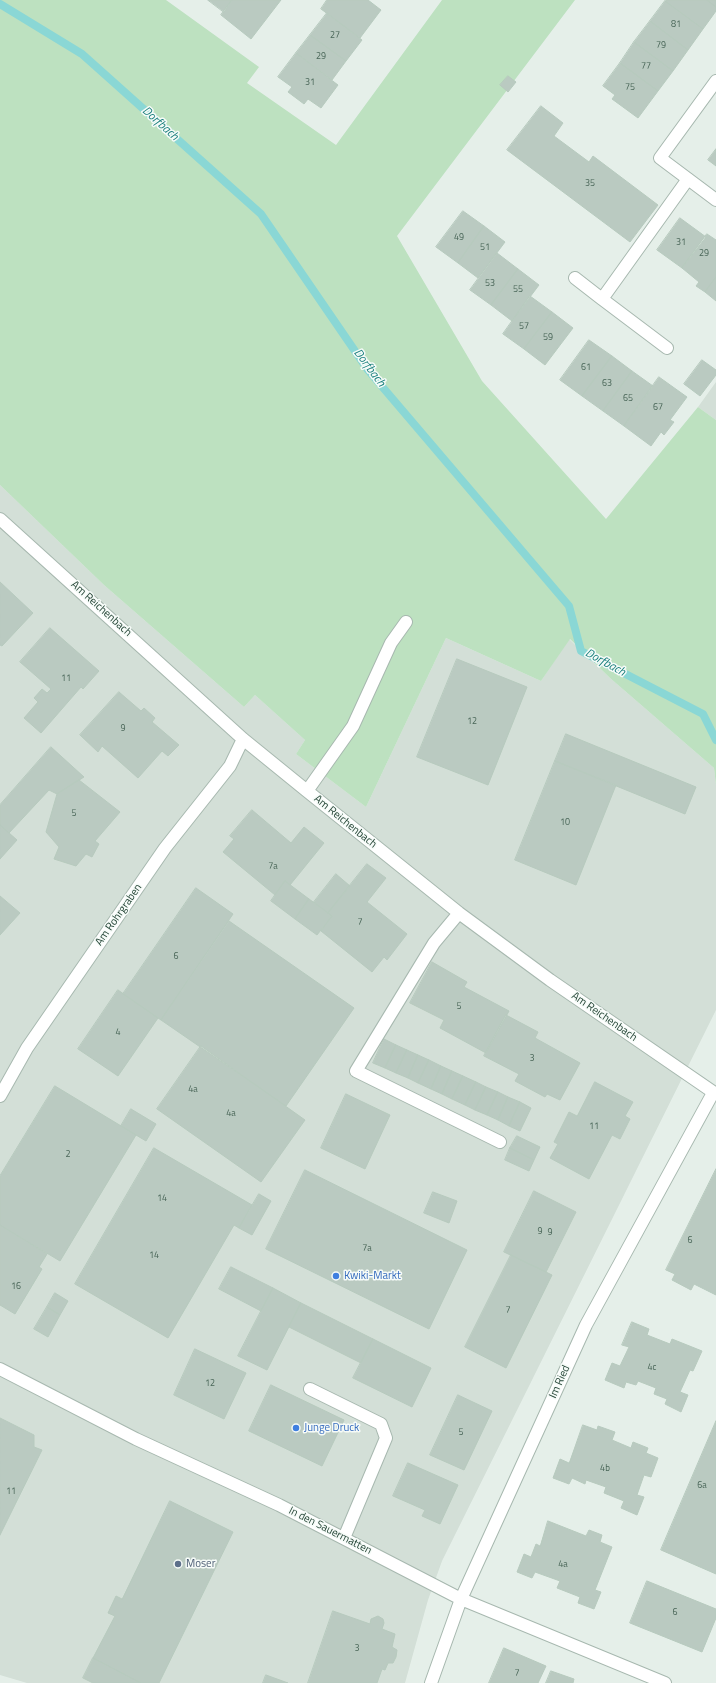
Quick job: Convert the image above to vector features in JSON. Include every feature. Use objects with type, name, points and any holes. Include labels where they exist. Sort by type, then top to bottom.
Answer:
[{"type":"street","points":[[716,81],[660,158],[716,200]]},
{"type":"street","points":[[602,299],[688,179]]},
{"type":"street","points":[[575,278],[668,348]]},
{"type":"street","name":"Am Reichenbach","points":[[0,520],[102,609],[243,738],[458,913],[550,980],[715,1094]]},
{"type":"street","points":[[307,791],[353,726],[391,643],[406,622]]},
{"type":"street","name":"Am Rohrgraben","points":[[0,1096],[28,1048],[166,848],[230,766],[243,738]]},
{"type":"street","points":[[458,913],[434,943],[356,1071],[500,1142]]},
{"type":"street","name":"Im Ried","points":[[431,1683],[461,1599],[586,1325],[715,1094]]},
{"type":"street","name":"In den Sauermatten","points":[[0,1369],[136,1439],[279,1505],[461,1599],[665,1683]]},
{"type":"street","points":[[310,1389],[381,1424],[386,1438],[344,1538]]},
{"type":"shaded area","points":[[716,382],[716,420],[698,407]]},
{"type":"shaded area","points":[[0,485],[104,585],[244,707],[255,695],[305,740],[296,754],[366,807],[446,638],[541,681],[569,639],[610,678],[714,768],[716,785],[716,1010],[442,1561],[428,1600],[405,1683],[27,1683],[0,1675]]},
{"type":"green space","points":[[0,0],[166,0],[259,67],[247,83],[336,145],[442,0],[575,0],[397,236],[482,381],[606,519],[698,407],[716,420],[716,785],[714,768],[610,678],[570,639],[541,681],[446,638],[366,807],[296,754],[305,740],[255,695],[244,707],[104,585],[0,485]]},
{"type":"building","points":[[208,0],[232,0],[224,12]]},
{"type":"building","points":[[232,0],[281,0],[251,39],[221,15]]},
{"type":"building","points":[[327,0],[368,0],[381,10],[360,38],[321,9]]},
{"type":"building","points":[[707,0],[716,7],[716,11],[703,29],[665,1]]},
{"type":"building","points":[[707,0],[716,0],[716,7]]},
{"type":"building","points":[[665,1],[703,29],[688,50],[650,21]]},
{"type":"building","points":[[327,13],[362,40],[346,61],[310,35]]},
{"type":"building","points":[[650,21],[688,50],[673,71],[634,42]]},
{"type":"building","points":[[310,35],[346,61],[332,80],[296,53]]},
{"type":"building","points":[[634,42],[673,71],[658,91],[620,63]]},
{"type":"building","points":[[296,53],[338,85],[321,108],[308,99],[304,104],[288,92],[292,87],[278,77]]},
{"type":"building","points":[[620,63],[658,91],[638,118],[612,99],[615,95],[603,86]]},
{"type":"building","points":[[508,76],[516,82],[508,92],[500,85]]},
{"type":"building","points":[[541,106],[563,123],[554,136],[589,162],[593,156],[658,205],[630,242],[507,150]]},
{"type":"building","points":[[716,149],[716,166],[708,160]]},
{"type":"building","points":[[463,211],[484,226],[458,263],[436,247]]},
{"type":"building","points":[[680,218],[706,237],[682,268],[657,250]]},
{"type":"building","points":[[484,226],[505,242],[478,278],[458,263]]},
{"type":"building","points":[[707,234],[716,240],[716,277],[705,292],[696,286],[699,282],[682,268]]},
{"type":"building","points":[[497,253],[518,269],[491,305],[470,290]]},
{"type":"building","points":[[518,269],[539,285],[512,321],[491,305]]},
{"type":"building","points":[[716,277],[716,301],[705,292]]},
{"type":"building","points":[[530,296],[552,312],[524,349],[503,334]]},
{"type":"building","points":[[552,312],[573,328],[545,365],[524,349]]},
{"type":"building","points":[[589,340],[612,356],[582,396],[560,380]]},
{"type":"building","points":[[612,356],[632,371],[603,411],[582,396]]},
{"type":"building","points":[[702,360],[716,370],[716,375],[700,396],[684,384]]},
{"type":"building","points":[[632,371],[653,386],[624,426],[603,411]]},
{"type":"building","points":[[659,377],[687,397],[670,420],[674,422],[664,435],[661,432],[651,446],[624,426]]},
{"type":"building","points":[[0,582],[33,613],[2,646],[0,645]]},
{"type":"building","points":[[50,628],[99,671],[83,689],[81,687],[41,733],[24,718],[38,702],[34,698],[42,689],[47,693],[51,689],[20,662]]},
{"type":"building","points":[[457,659],[527,687],[488,785],[417,757]]},
{"type":"building","points":[[119,692],[141,711],[144,708],[155,718],[152,722],[179,745],[168,756],[162,751],[138,778],[102,746],[98,752],[80,735]]},
{"type":"building","points":[[566,734],[696,787],[685,814],[555,761]]},
{"type":"building","points":[[51,747],[84,777],[57,794],[49,790],[9,833],[0,825],[0,805]]},
{"type":"building","points":[[555,761],[616,785],[576,885],[515,860]]},
{"type":"building","points":[[79,780],[120,812],[95,841],[99,844],[92,857],[86,854],[76,866],[54,859],[59,847],[46,832],[57,794]]},
{"type":"building","points":[[252,810],[291,843],[304,827],[324,843],[290,885],[285,881],[275,895],[223,852],[234,839],[230,836]]},
{"type":"building","points":[[0,825],[17,840],[0,859]]},
{"type":"building","points":[[367,864],[386,878],[367,902],[407,934],[387,960],[384,957],[372,972],[321,931],[332,916],[328,913]]},
{"type":"building","points":[[336,874],[350,886],[328,913],[314,902]]},
{"type":"building","points":[[285,881],[309,899],[295,919],[271,901]]},
{"type":"building","points":[[196,888],[233,914],[161,1020],[123,994]]},
{"type":"building","points":[[0,896],[20,913],[0,935]]},
{"type":"building","points":[[309,899],[332,916],[317,935],[295,919]]},
{"type":"building","points":[[229,921],[354,1008],[286,1106],[161,1020]]},
{"type":"building","points":[[432,962],[467,982],[464,987],[509,1011],[486,1053],[440,1028],[444,1020],[410,1003]]},
{"type":"building","points":[[118,990],[158,1018],[118,1076],[78,1049]]},
{"type":"building","points":[[506,1015],[538,1032],[535,1038],[580,1063],[560,1100],[547,1094],[545,1097],[515,1081],[519,1074],[484,1056]]},
{"type":"building","points":[[384,1039],[396,1045],[385,1068],[373,1063]]},
{"type":"building","points":[[396,1045],[407,1050],[396,1073],[385,1068]]},
{"type":"building","points":[[201,1046],[305,1120],[261,1182],[157,1109]]},
{"type":"building","points":[[407,1050],[418,1055],[408,1078],[396,1073]]},
{"type":"building","points":[[418,1055],[429,1060],[418,1083],[408,1078]]},
{"type":"building","points":[[429,1060],[441,1066],[431,1089],[418,1083]]},
{"type":"building","points":[[441,1066],[452,1071],[442,1094],[431,1089]]},
{"type":"building","points":[[452,1071],[463,1076],[452,1099],[442,1094]]},
{"type":"building","points":[[463,1076],[476,1082],[465,1105],[452,1099]]},
{"type":"building","points":[[476,1082],[486,1087],[475,1110],[465,1105]]},
{"type":"building","points":[[595,1082],[633,1102],[625,1116],[630,1119],[620,1139],[612,1135],[589,1179],[550,1158],[558,1144],[554,1142],[569,1112],[577,1116]]},
{"type":"building","points":[[55,1086],[136,1135],[60,1261],[0,1225],[0,1176]]},
{"type":"building","points":[[486,1087],[498,1092],[487,1115],[475,1110]]},
{"type":"building","points":[[498,1092],[508,1097],[498,1120],[487,1115]]},
{"type":"building","points":[[346,1094],[390,1115],[365,1169],[321,1148]]},
{"type":"building","points":[[508,1097],[520,1102],[509,1126],[498,1120]]},
{"type":"building","points":[[520,1102],[531,1108],[520,1131],[509,1126]]},
{"type":"building","points":[[131,1109],[156,1124],[146,1141],[121,1126]]},
{"type":"building","points":[[517,1136],[540,1147],[534,1160],[510,1148]]},
{"type":"building","points":[[154,1148],[252,1205],[239,1228],[234,1225],[168,1338],[75,1284]]},
{"type":"building","points":[[510,1148],[534,1160],[529,1171],[505,1160]]},
{"type":"building","points":[[716,1169],[716,1295],[694,1284],[691,1290],[672,1280],[675,1274],[666,1270]]},
{"type":"building","points":[[305,1170],[467,1250],[429,1329],[266,1249]]},
{"type":"building","points":[[534,1191],[576,1212],[546,1272],[504,1252]]},
{"type":"building","points":[[433,1192],[457,1201],[449,1223],[424,1213]]},
{"type":"building","points":[[259,1194],[271,1201],[252,1235],[239,1228]]},
{"type":"building","points":[[0,1225],[47,1254],[39,1267],[42,1269],[15,1314],[0,1305]]},
{"type":"building","points":[[511,1255],[552,1275],[506,1368],[465,1347]]},
{"type":"building","points":[[231,1267],[273,1288],[261,1311],[219,1289]]},
{"type":"building","points":[[273,1288],[301,1303],[267,1370],[238,1356]]},
{"type":"building","points":[[55,1293],[68,1301],[60,1315],[47,1307]]},
{"type":"building","points":[[301,1303],[373,1339],[361,1363],[289,1327]]},
{"type":"building","points":[[47,1307],[60,1315],[48,1337],[34,1329]]},
{"type":"building","points":[[632,1322],[649,1329],[647,1335],[670,1344],[672,1339],[702,1351],[693,1371],[690,1370],[680,1392],[688,1395],[681,1412],[665,1404],[667,1399],[654,1394],[656,1388],[638,1381],[636,1385],[626,1382],[624,1388],[605,1380],[612,1363],[620,1366],[629,1347],[622,1345]]},
{"type":"building","points":[[373,1339],[431,1368],[412,1407],[353,1378]]},
{"type":"building","points":[[195,1349],[246,1373],[224,1419],[174,1395]]},
{"type":"building","points":[[271,1385],[344,1420],[322,1466],[249,1431]]},
{"type":"building","points":[[458,1395],[492,1411],[464,1470],[430,1455]]},
{"type":"building","points":[[0,1418],[34,1435],[34,1447],[42,1450],[0,1535]]},
{"type":"building","points":[[716,1421],[716,1574],[661,1550]]},
{"type":"building","points":[[583,1425],[597,1430],[598,1426],[615,1432],[612,1440],[631,1448],[633,1442],[648,1448],[646,1453],[658,1458],[651,1477],[644,1475],[637,1495],[644,1497],[637,1515],[621,1508],[624,1501],[604,1493],[606,1487],[586,1480],[585,1484],[572,1478],[569,1484],[553,1478],[560,1459],[569,1463]]},
{"type":"building","points":[[408,1463],[458,1485],[440,1524],[422,1516],[425,1510],[393,1496]]},
{"type":"building","name":"Moser","points":[[170,1501],[233,1532],[159,1683],[141,1683],[93,1658],[115,1616],[108,1613],[116,1596],[122,1599]]},
{"type":"building","points":[[548,1521],[586,1536],[589,1530],[602,1535],[600,1542],[612,1547],[595,1590],[601,1592],[594,1609],[578,1603],[580,1597],[557,1588],[560,1581],[535,1572],[532,1578],[517,1572],[524,1554],[531,1557],[536,1544],[540,1546]]},
{"type":"building","points":[[647,1581],[716,1609],[716,1618],[702,1652],[630,1623]]},
{"type":"building","points":[[333,1611],[370,1624],[371,1619],[378,1616],[383,1619],[384,1623],[382,1629],[395,1634],[392,1647],[397,1650],[396,1657],[393,1663],[388,1663],[385,1670],[382,1669],[377,1683],[308,1683]]},
{"type":"building","points":[[504,1648],[546,1666],[538,1683],[489,1683]]},
{"type":"building","points":[[93,1658],[141,1683],[93,1683],[83,1678]]},
{"type":"building","points":[[551,1671],[574,1679],[573,1683],[546,1683]]},
{"type":"building","points":[[266,1675],[288,1683],[263,1683]]},
{"type":"waterway","name":"Dorfbach","points":[[0,4],[82,54],[261,214],[368,370],[569,606],[581,651],[703,714],[716,740]]},
{"type":"place","name":"Kwiki-Markt","points":[[336,1276]]},
{"type":"place","name":"Junge Druck","points":[[296,1428]]},
{"type":"place","name":"Moser","points":[[178,1564]]}]
